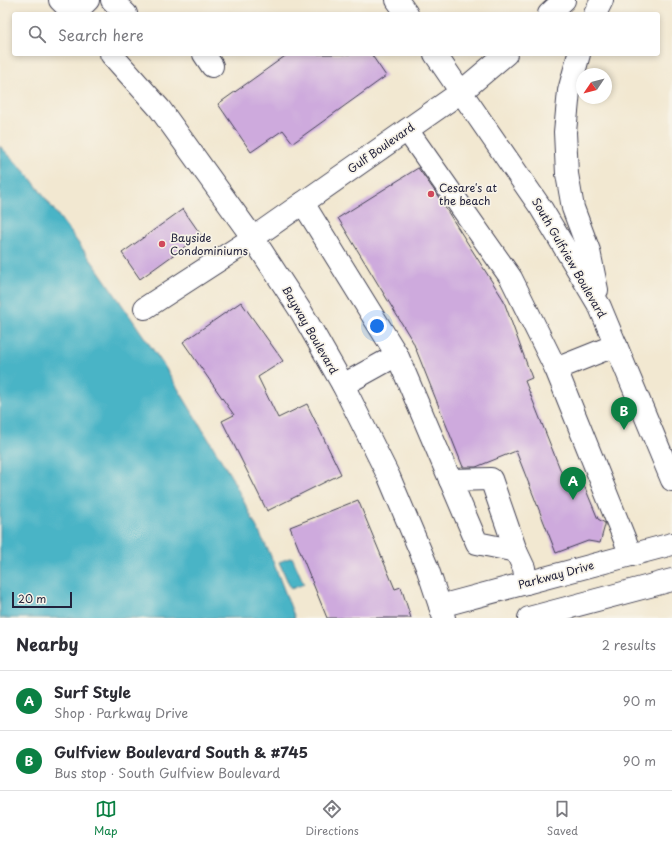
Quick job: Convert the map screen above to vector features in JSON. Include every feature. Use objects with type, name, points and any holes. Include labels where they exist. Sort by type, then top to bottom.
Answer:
[{"type":"street","points":[[60,0],[72,12]]},
{"type":"street","points":[[76,12],[88,0]]},
{"type":"street","points":[[112,0],[124,12]]},
{"type":"street","points":[[396,0],[405,12]]},
{"type":"street","points":[[551,12],[564,0]]},
{"type":"street","points":[[596,12],[602,0]]},
{"type":"street","name":"Bayway Boulevard","points":[[113,56],[160,109],[253,238],[302,313],[342,385],[389,477],[427,567],[442,612]]},
{"type":"street","name":"South Gulfview Boulevard","points":[[436,56],[542,208],[600,307],[672,480]]},
{"type":"street","name":"Gulf Boulevard","points":[[145,308],[304,203],[461,92],[504,56]]},
{"type":"street","points":[[578,56],[569,91],[565,132],[567,174],[573,208],[589,251],[600,307]]},
{"type":"street","points":[[407,130],[511,278],[556,369],[630,555]]},
{"type":"street","points":[[304,203],[397,355],[477,544],[516,551]]},
{"type":"street","points":[[556,369],[616,345]]},
{"type":"street","points":[[342,385],[397,355]]},
{"type":"street","points":[[450,480],[491,479],[516,551],[524,568],[526,583]]},
{"type":"street","name":"Parkway Drive","points":[[442,612],[526,583],[672,544]]},
{"type":"street","points":[[529,618],[672,580]]},
{"type":"water","points":[[0,146],[29,176],[96,267],[165,367],[232,478],[270,554],[295,618],[0,618]]},
{"type":"water","points":[[292,557],[304,584],[291,589],[279,562]]},
{"type":"building","points":[[285,56],[372,56],[386,76],[293,143],[283,130],[251,152],[218,104]]},
{"type":"building","points":[[418,168],[434,190],[503,299],[532,378],[525,381],[566,484],[581,478],[598,519],[605,523],[600,543],[588,541],[556,553],[516,451],[476,467],[463,467],[413,342],[338,218]]},
{"type":"building","name":"Bayside Condominiums","points":[[183,209],[201,235],[140,279],[122,253]]},
{"type":"building","points":[[241,302],[283,361],[258,377],[278,418],[307,404],[341,474],[267,511],[222,421],[234,415],[183,342]]},
{"type":"building","points":[[358,500],[395,589],[401,587],[411,618],[327,618],[290,527]]},
{"type":"place","name":"Cesare's at the beach","points":[[431,194]]},
{"type":"place","name":"Bayside Condominiums","points":[[162,244]]},
{"type":"place","name":"Gulfview Boulevard South & #745","points":[[624,430]]},
{"type":"place","name":"Surf Style","points":[[573,500]]}]
